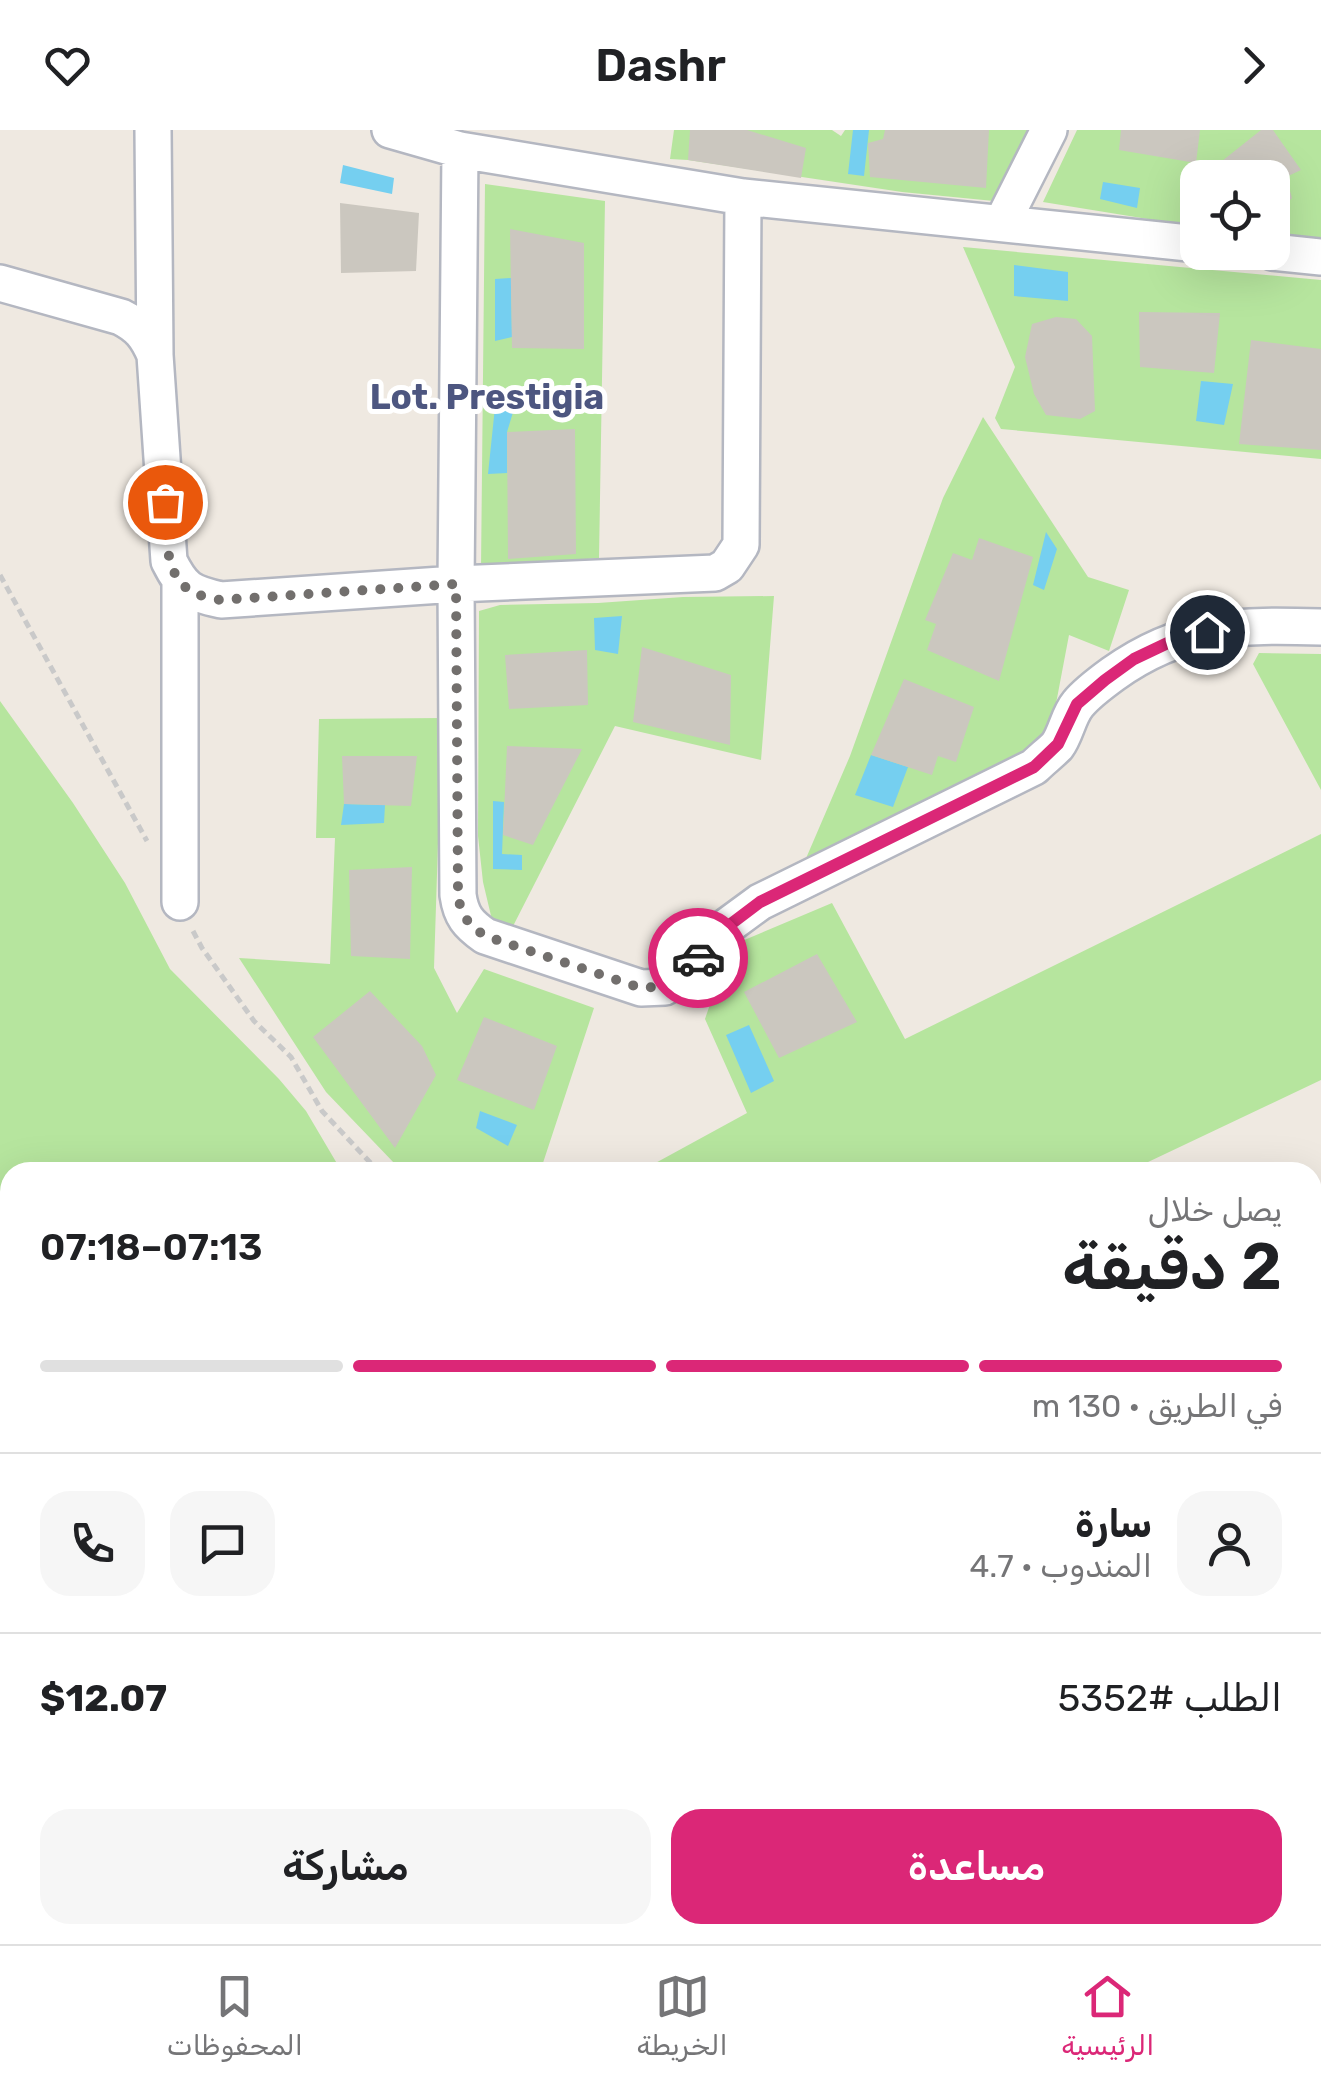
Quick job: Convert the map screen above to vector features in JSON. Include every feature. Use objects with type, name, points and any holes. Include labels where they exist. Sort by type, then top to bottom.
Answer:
[{"type":"street","points":[[153,130],[156,354],[169,561],[180,582],[194,594],[220,600],[456,584],[715,573],[727,566],[740,545],[743,197]]},
{"type":"street","points":[[390,130],[460,150],[743,197],[1180,242]]},
{"type":"street","points":[[1002,223],[1049,130]]},
{"type":"street","points":[[460,150],[458,895],[460,912],[468,924],[485,936],[641,988],[665,986],[682,975],[715,936],[760,902],[1034,767],[1058,744],[1077,704],[1134,659],[1174,640],[1207,632],[1250,626],[1321,627]]},
{"type":"street","points":[[1290,254],[1321,257]]},
{"type":"street","points":[[0,283],[122,316],[147,336],[156,354]]},
{"type":"street","points":[[180,582],[180,902]]},
{"type":"path","points":[[0,574],[154,854]]},
{"type":"path","points":[[180,902],[202,948],[254,1021],[291,1058],[322,1111],[370,1162]]},
{"type":"green space","points":[[674,130],[832,130],[841,136],[845,130],[1033,130],[994,201],[670,159]]},
{"type":"green space","points":[[1077,130],[1321,130],[1321,241],[1290,238],[1290,160],[1180,160],[1180,224],[1043,202]]},
{"type":"green space","points":[[485,184],[605,201],[599,558],[481,568]]},
{"type":"green space","points":[[963,247],[1321,280],[1321,459],[1001,429],[995,418],[1015,367]]},
{"type":"green space","points":[[983,417],[1088,577],[1129,590],[1109,651],[1069,635],[1051,730],[1037,750],[804,863],[850,756],[943,498]]},
{"type":"green space","points":[[774,596],[761,760],[615,726],[509,934],[492,920],[478,836],[479,611],[500,605]]},
{"type":"green space","points":[[1259,653],[1321,654],[1321,790],[1253,664]]},
{"type":"green space","points":[[0,701],[125,883],[170,969],[279,1079],[306,1111],[336,1162],[0,1162]]},
{"type":"green space","points":[[442,718],[434,968],[457,1013],[484,969],[594,1008],[543,1162],[393,1162],[326,1092],[239,958],[330,964],[335,838],[316,838],[319,719]]},
{"type":"green space","points":[[1321,834],[1321,1080],[1148,1162],[657,1162],[747,1113],[705,1019],[730,946],[832,903],[905,1039]]},
{"type":"water","points":[[853,130],[869,130],[864,176],[848,174]]},
{"type":"water","points":[[343,165],[394,178],[392,194],[340,183]]},
{"type":"water","points":[[1103,182],[1140,188],[1137,208],[1100,199]]},
{"type":"water","points":[[1014,265],[1068,272],[1068,301],[1014,296]]},
{"type":"water","points":[[511,278],[512,337],[495,341],[495,279]]},
{"type":"water","points":[[1201,381],[1233,384],[1224,425],[1196,421]]},
{"type":"water","points":[[495,407],[514,409],[507,432],[507,473],[488,474]]},
{"type":"water","points":[[1046,532],[1057,549],[1044,590],[1033,585]]},
{"type":"water","points":[[622,616],[618,654],[595,650],[594,618]]},
{"type":"water","points":[[871,755],[908,767],[893,807],[855,795]]},
{"type":"water","points":[[493,801],[504,802],[502,854],[522,855],[522,870],[493,869]]},
{"type":"water","points":[[344,804],[385,805],[384,823],[341,825]]},
{"type":"water","points":[[749,1025],[774,1081],[751,1093],[726,1035]]},
{"type":"water","points":[[480,1111],[517,1125],[508,1146],[476,1128]]},
{"type":"building","points":[[690,130],[747,130],[806,148],[801,178],[688,160]]},
{"type":"building","points":[[885,130],[989,130],[986,188],[870,177],[868,143],[883,139]]},
{"type":"building","points":[[1121,130],[1200,130],[1196,160],[1119,150]]},
{"type":"building","points":[[1261,130],[1273,130],[1301,170],[1290,175],[1290,160],[1223,160]]},
{"type":"building","points":[[340,203],[419,213],[416,271],[341,273]]},
{"type":"building","points":[[510,229],[584,243],[584,349],[512,348]]},
{"type":"building","points":[[1139,312],[1220,313],[1214,373],[1140,367]]},
{"type":"building","points":[[1056,317],[1076,319],[1092,336],[1095,411],[1080,419],[1046,415],[1034,394],[1025,357],[1032,324]]},
{"type":"building","points":[[1251,340],[1321,349],[1321,450],[1239,444]]},
{"type":"building","points":[[575,429],[576,554],[508,559],[507,432]]},
{"type":"building","points":[[979,538],[1033,557],[999,681],[927,650],[936,624],[925,620],[953,553],[972,560]]},
{"type":"building","points":[[642,647],[731,675],[730,745],[633,722]]},
{"type":"building","points":[[587,650],[588,705],[509,709],[505,655]]},
{"type":"building","points":[[904,679],[974,707],[956,762],[938,756],[932,775],[871,755]]},
{"type":"building","points":[[507,746],[582,749],[533,845],[503,835]]},
{"type":"building","points":[[342,756],[417,756],[411,806],[344,804]]},
{"type":"building","points":[[412,867],[410,959],[351,956],[349,870]]},
{"type":"building","points":[[817,954],[857,1022],[779,1058],[744,992]]},
{"type":"building","points":[[370,991],[422,1046],[436,1075],[395,1148],[313,1037]]},
{"type":"building","points":[[484,1017],[557,1046],[534,1110],[457,1080]]},
{"type":"way so far","points":[[165,502],[169,561],[180,582],[194,594],[220,600],[456,584],[460,912],[468,924],[485,936],[641,988],[665,986],[698,958]]},
{"type":"district","name":"Lot. Prestigia","points":[[487,397]]},
{"type":"route","points":[[698,958],[715,936],[760,902],[1034,767],[1058,744],[1077,704],[1105,680],[1134,659],[1174,640],[1207,632]]}]
